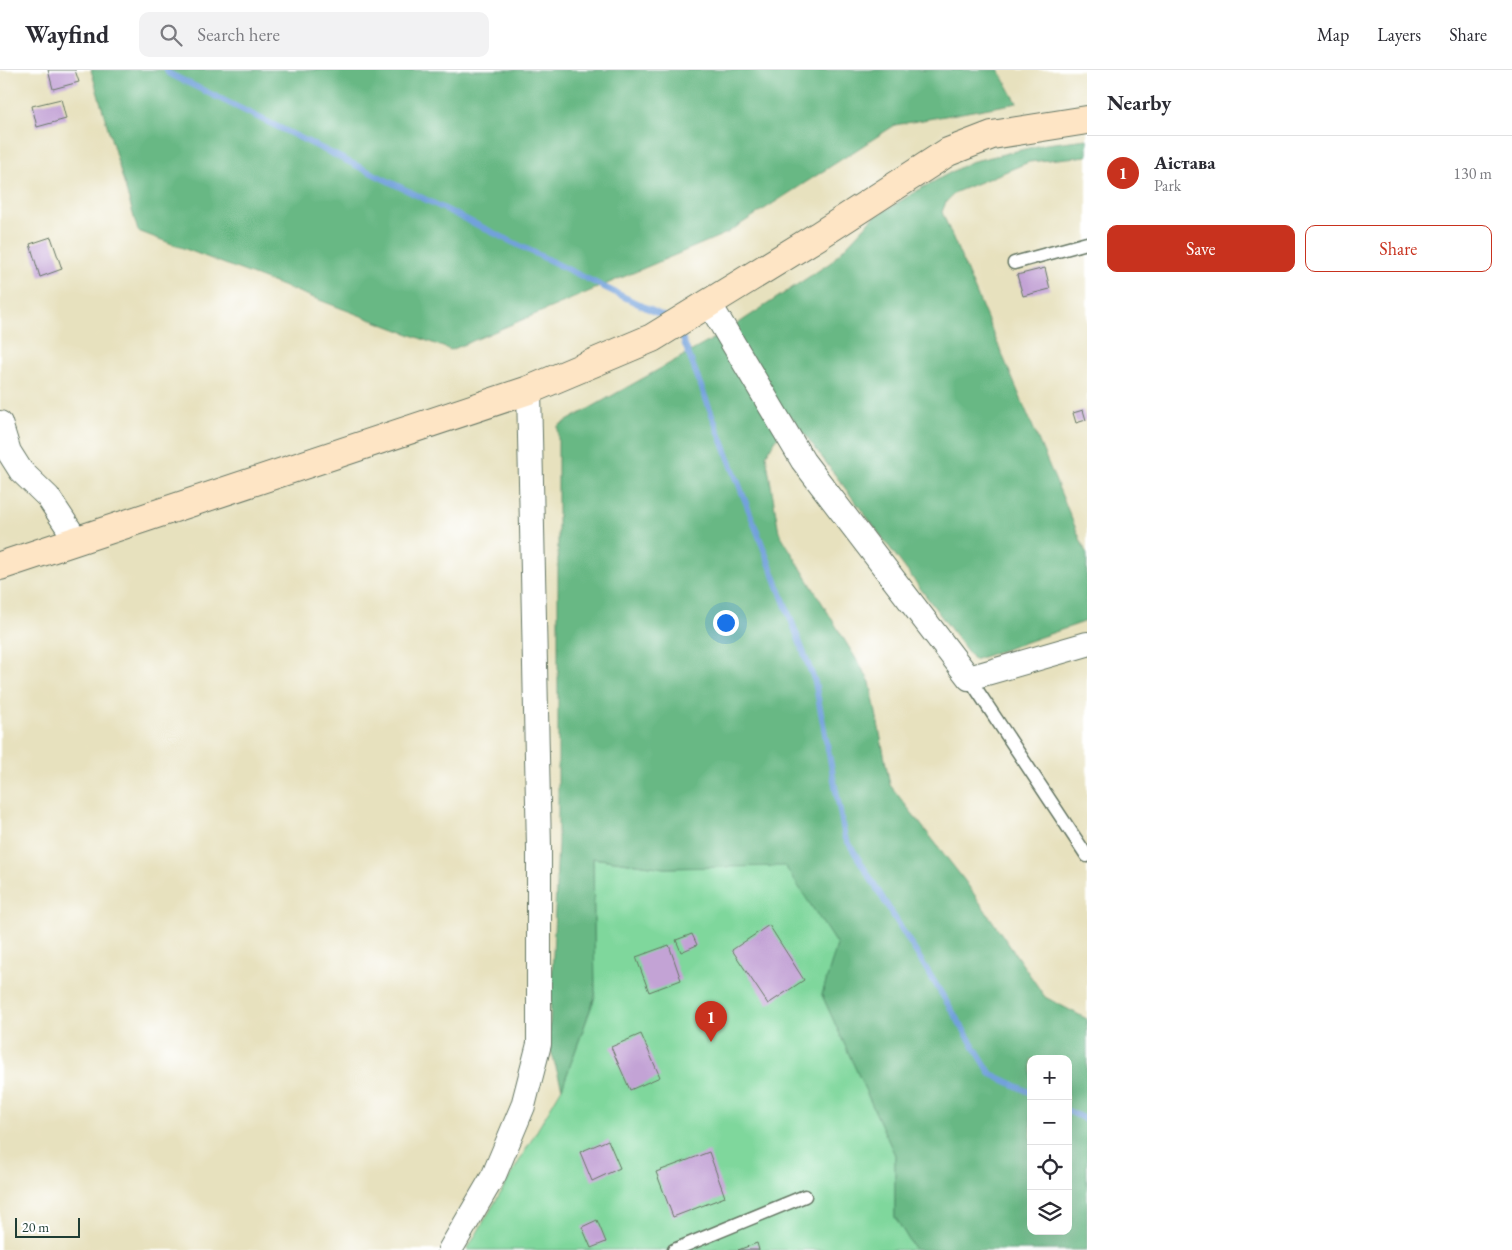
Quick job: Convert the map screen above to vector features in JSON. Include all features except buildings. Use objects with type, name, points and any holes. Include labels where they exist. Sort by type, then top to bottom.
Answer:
[{"type":"street","points":[[0,566],[529,390],[652,338],[948,152],[992,135],[1087,120]]},
{"type":"street","points":[[710,303],[803,461],[969,678],[1087,644]]},
{"type":"street","points":[[450,1250],[494,1175],[523,1106],[539,1044],[539,838],[529,390]]},
{"type":"street","points":[[0,424],[9,452],[20,471],[48,498],[78,541]]},
{"type":"lane","points":[[1014,263],[1087,243]]},
{"type":"lane","points":[[969,678],[1087,856]]},
{"type":"lane","points":[[674,1250],[805,1196]]},
{"type":"green space","points":[[91,70],[999,70],[1017,103],[895,125],[727,233],[451,350],[138,231]]},
{"type":"green space","points":[[1087,139],[1087,156],[1029,162],[956,192],[946,202],[942,212],[1087,555],[1087,621],[974,660],[791,416],[766,455],[779,532],[870,682],[890,785],[965,881],[1045,997],[1087,1019],[1087,1250],[915,1250],[895,1217],[895,1155],[822,995],[837,945],[785,866],[665,868],[593,858],[595,996],[562,1088],[549,1044],[558,843],[558,426],[722,334],[830,263],[873,218],[920,189],[970,162],[1046,144]]},
{"type":"green space","points":[[593,858],[665,868],[785,865],[837,945],[822,995],[895,1155],[895,1217],[915,1250],[467,1250],[562,1088],[595,997]]},
{"type":"waterway","points":[[167,70],[168,73],[669,319]]},
{"type":"waterway","points":[[679,329],[815,682],[845,837],[991,1074],[1027,1091]]},
{"type":"waterway","points":[[1072,1113],[1087,1120]]},
{"type":"place","name":"Аістава","points":[[711,1042]]}]
